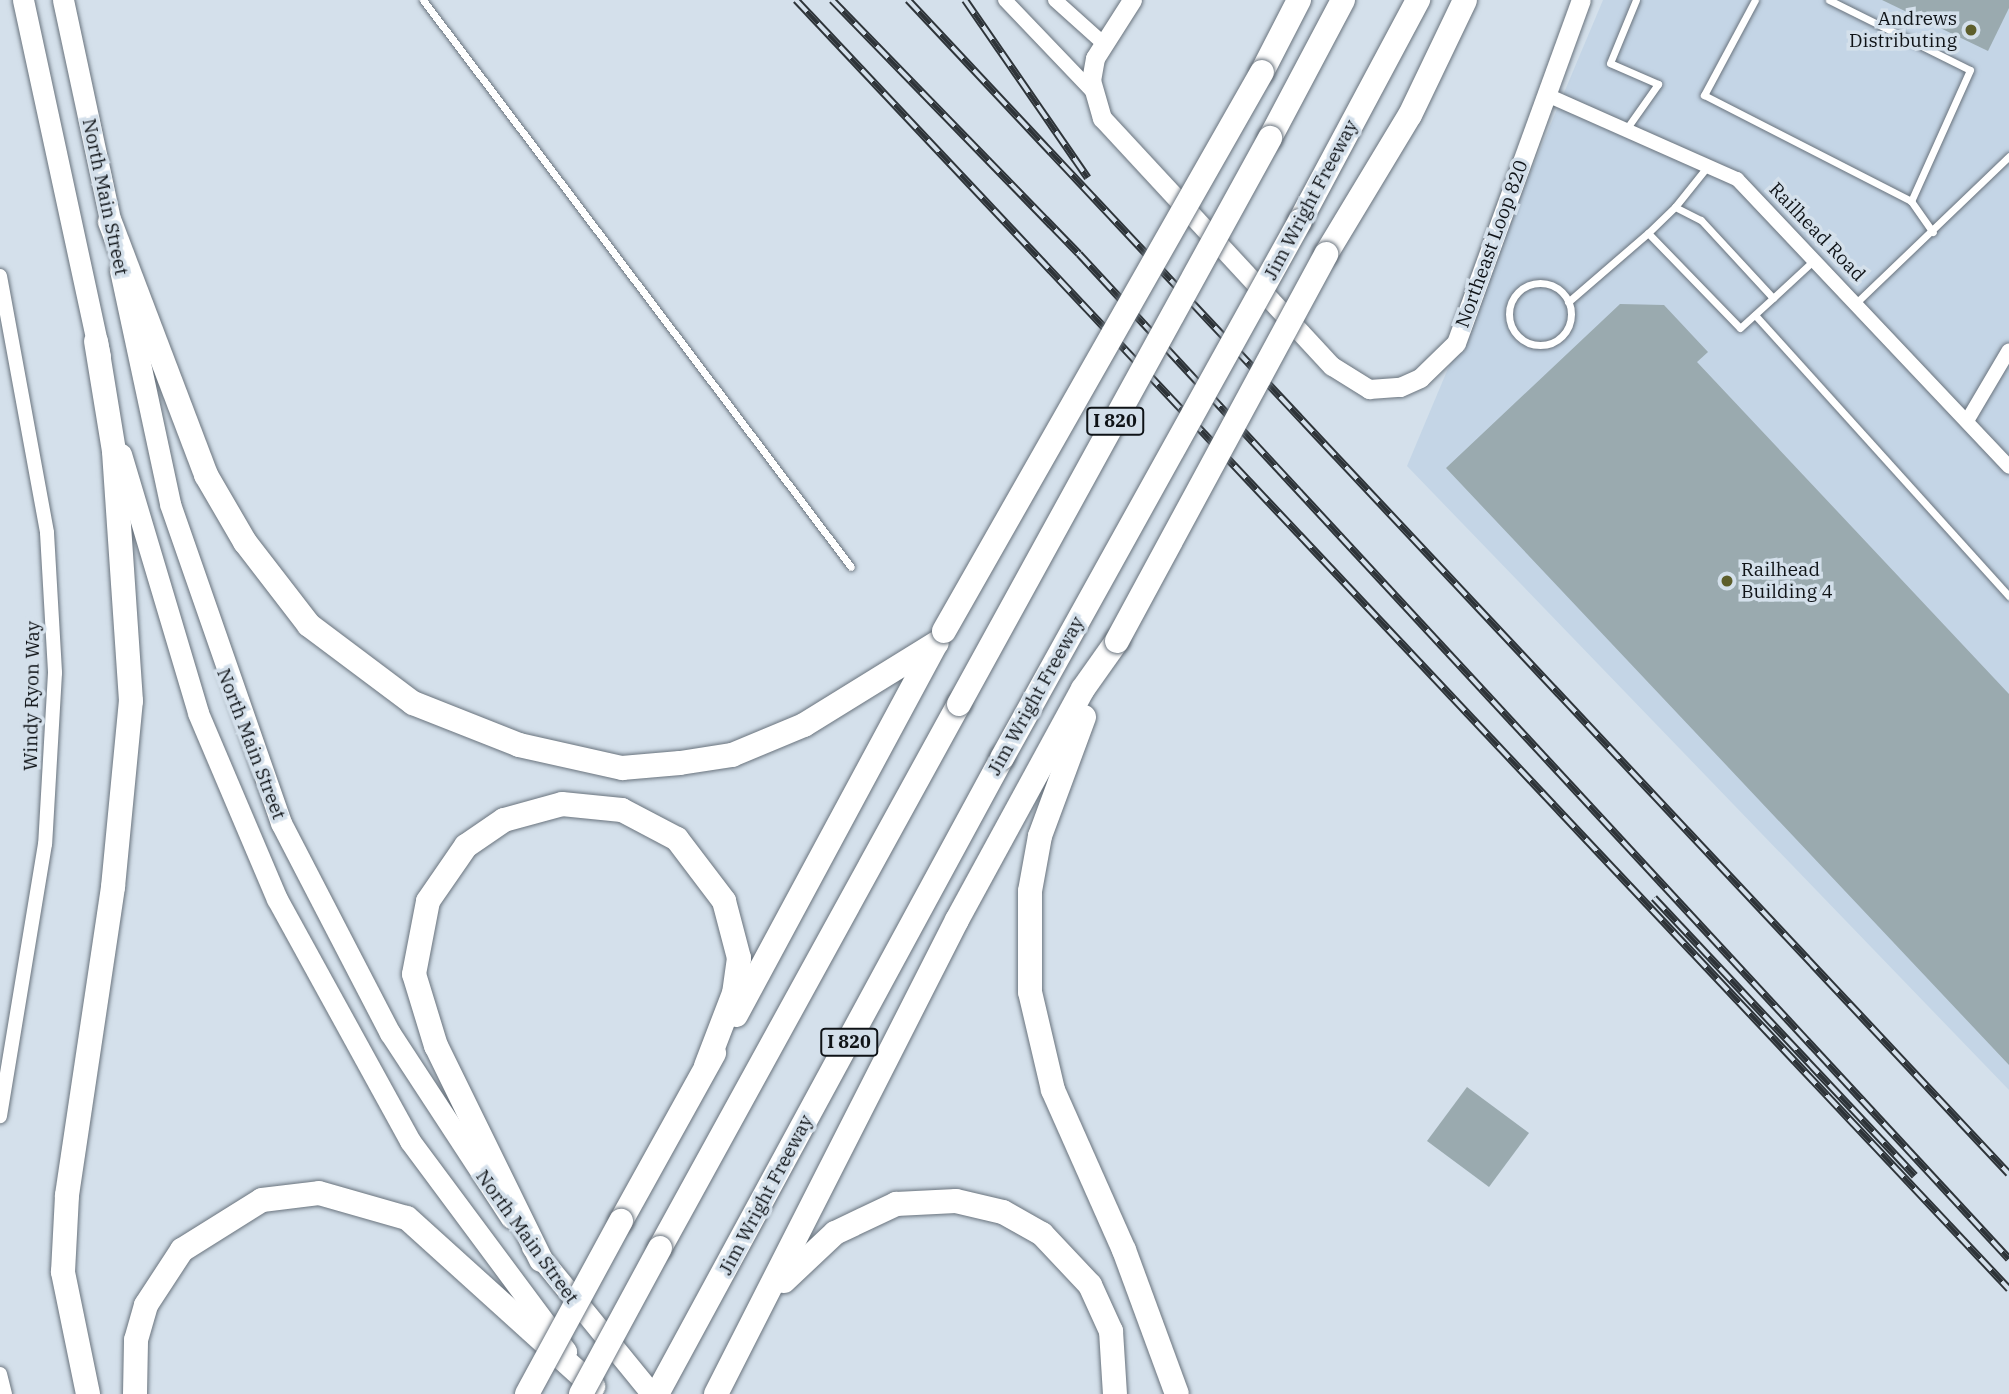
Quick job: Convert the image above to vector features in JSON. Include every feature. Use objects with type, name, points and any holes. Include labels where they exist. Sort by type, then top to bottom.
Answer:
[{"type":"highway","points":[[527,1394],[940,637],[1262,72],[1299,0]]},
{"type":"highway","name":"I 820","points":[[592,1391],[660,1248],[1270,138],[1343,0]]},
{"type":"highway","name":"Jim Wright Freeway","points":[[654,1394],[695,1325],[1002,758],[1300,221],[1418,0]]},
{"type":"highway","points":[[716,1394],[1015,814],[1117,642],[1326,254],[1410,115],[1465,0]]},
{"type":"highway","points":[[110,222],[206,475],[245,542],[309,625],[413,703],[519,746],[622,768],[680,763],[732,755],[804,725],[940,637]]},
{"type":"highway","points":[[88,1394],[63,1272],[67,1195],[113,887],[131,701],[114,451],[96,341]]},
{"type":"highway","points":[[1117,642],[1040,836],[1027,951],[1036,1035],[1177,1394]]},
{"type":"highway","points":[[541,1260],[436,1046],[414,974],[428,901],[466,846],[532,809],[591,804],[654,824],[687,848],[724,901],[739,958],[734,993],[706,1066]]},
{"type":"highway","points":[[135,1394],[136,1340],[146,1305],[182,1250],[253,1204],[319,1193],[407,1218],[592,1391]]},
{"type":"highway","points":[[733,1362],[786,1277],[835,1233],[896,1205],[956,1200],[1021,1221],[1090,1285],[1111,1331],[1115,1394]]},
{"type":"main road","name":"North Main Street","points":[[23,0],[96,341],[176,645],[276,899],[411,1140],[592,1391]]},
{"type":"main road","name":"North Main Street","points":[[63,0],[170,504],[281,823],[390,1033],[541,1260],[654,1394]]},
{"type":"street","points":[[1005,0],[1092,91]]},
{"type":"street","points":[[1055,0],[1103,43]]},
{"type":"street","name":"Northeast Loop 820","points":[[1132,0],[1094,58],[1092,91],[1102,118],[1148,172],[1332,366],[1369,389],[1400,387],[1420,378],[1456,343],[1581,0]]},
{"type":"street","name":"Railhead Road","points":[[1547,95],[1709,163],[1737,178],[1816,258],[2009,467]]},
{"type":"street","name":"Windy Ryon Way","points":[[0,276],[47,533],[55,673],[44,844],[0,1116]]},
{"type":"street","points":[[1967,421],[2009,350]]},
{"type":"street","points":[[0,1374],[5,1394]]},
{"type":"lane","points":[[423,0],[851,567]]},
{"type":"lane","points":[[1627,128],[1658,84],[1610,63],[1636,0]]},
{"type":"lane","points":[[1755,0],[1704,95],[1911,201],[1933,232]]},
{"type":"lane","points":[[1829,0],[1970,70],[1911,201]]},
{"type":"lane","points":[[1857,302],[1933,232],[2009,156]]},
{"type":"lane","points":[[1569,302],[1555,287],[1535,284],[1511,303],[1511,324],[1531,344],[1551,343],[1566,331],[1569,302],[1675,207],[1709,163]]},
{"type":"lane","points":[[1675,207],[1701,220],[1773,298]]},
{"type":"lane","points":[[1648,233],[1740,328],[1816,258]]},
{"type":"lane","points":[[1755,315],[2009,595]]},
{"type":"shaded area","points":[[1603,0],[2009,0],[2009,1090],[1407,466]]},
{"type":"building","name":"Andrews Distributing","points":[[1882,0],[2009,0],[2009,8],[1988,51]]},
{"type":"building","name":"Railhead Building 4","points":[[1620,304],[1664,305],[1708,352],[1697,362],[2009,694],[2009,1065],[1446,468]]},
{"type":"building","points":[[1467,1087],[1529,1133],[1489,1187],[1427,1141]]},
{"type":"railway","points":[[796,0],[2009,1289]]},
{"type":"railway","points":[[832,0],[1079,254],[2009,1259]]},
{"type":"railway","points":[[908,0],[2009,1174]]},
{"type":"railway","points":[[965,0],[1088,178]]},
{"type":"railway","points":[[1654,898],[1915,1176]]},
{"type":"place","name":"Andrews Distributing","points":[[1971,30]]},
{"type":"place","name":"Railhead Building 4","points":[[1727,581]]}]
